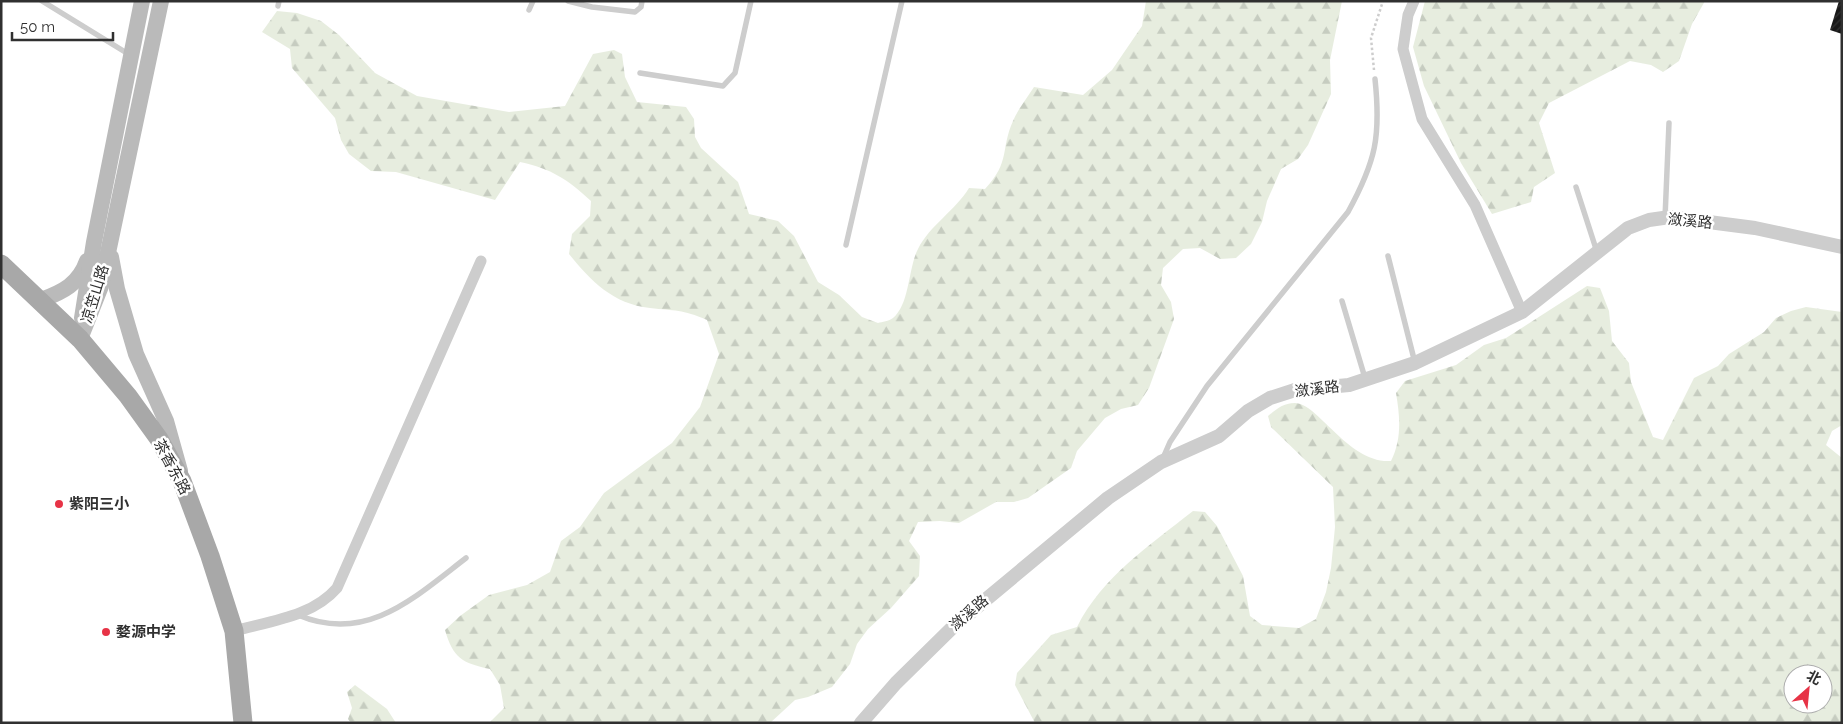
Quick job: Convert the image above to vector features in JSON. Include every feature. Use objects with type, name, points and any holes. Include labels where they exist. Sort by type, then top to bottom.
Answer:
[{"type":"main road","name":"凉笠山路","points":[[102,244],[130,55],[142,1]]},
{"type":"main road","name":"凉笠山路","points":[[80,339],[161,1]]},
{"type":"main road","points":[[41,300],[65,290],[74,283],[102,244]]},
{"type":"main road","points":[[102,244],[136,354],[166,421],[182,481]]},
{"type":"main road","name":"茶香东路","points":[[1,264],[80,339],[133,403],[158,439],[182,481],[210,556],[234,631],[243,723]]},
{"type":"street","points":[[1414,1],[1408,15],[1403,49],[1422,119],[1476,205],[1522,312]]},
{"type":"street","name":"潋溪路","points":[[861,723],[909,670],[954,626],[1108,498],[1161,462],[1219,436],[1248,411],[1270,398],[1295,390],[1349,385],[1415,363],[1522,312],[1628,228],[1649,220],[1665,218],[1755,228],[1842,247]]},
{"type":"street","points":[[234,631],[313,609],[327,600],[337,588],[482,261]]},
{"type":"lane","points":[[42,1],[130,55]]},
{"type":"lane","points":[[529,10],[533,1]]},
{"type":"lane","points":[[568,1],[592,7],[635,12],[641,7],[642,1]]},
{"type":"lane","points":[[640,73],[723,86],[735,73],[751,1]]},
{"type":"lane","points":[[846,245],[902,1]]},
{"type":"lane","points":[[1161,462],[1170,442],[1206,386],[1348,212],[1365,182],[1375,147],[1379,117],[1375,79]]},
{"type":"lane","points":[[1665,218],[1669,123]]},
{"type":"lane","points":[[1576,187],[1597,252]]},
{"type":"lane","points":[[1388,256],[1415,363]]},
{"type":"lane","points":[[1342,301],[1366,379]]},
{"type":"lane","points":[[296,615],[332,625],[355,625],[372,620],[431,585],[466,558]]},
{"type":"path","points":[[1375,79],[1372,38],[1383,1]]},
{"type":"green space","points":[[1146,1],[1342,1],[1330,60],[1331,94],[1308,145],[1298,159],[1281,169],[1267,201],[1262,222],[1251,244],[1236,258],[1220,259],[1200,248],[1183,249],[1163,268],[1161,285],[1171,302],[1174,319],[1149,388],[1138,405],[1121,409],[1105,418],[1077,451],[1071,468],[1028,498],[1014,502],[996,502],[959,523],[940,521],[918,522],[909,541],[920,556],[919,576],[891,608],[868,629],[857,644],[850,664],[832,687],[795,700],[770,723],[489,723],[504,708],[500,685],[490,669],[472,664],[455,653],[445,630],[460,616],[489,595],[527,585],[550,572],[561,541],[580,527],[604,493],[672,443],[700,407],[719,354],[707,320],[685,312],[637,306],[625,302],[604,290],[577,264],[569,254],[572,234],[590,216],[591,201],[559,176],[520,162],[495,200],[396,172],[371,171],[349,154],[341,140],[335,118],[292,68],[290,49],[262,32],[277,11],[297,13],[321,21],[339,35],[375,73],[417,96],[509,112],[565,106],[593,54],[614,50],[622,54],[625,77],[637,102],[686,107],[694,119],[695,137],[701,148],[738,182],[749,214],[778,221],[794,236],[818,282],[839,295],[862,317],[878,323],[893,318],[899,312],[906,295],[915,257],[923,240],[957,204],[969,188],[985,189],[999,171],[1013,121],[1034,87],[1083,95],[1112,70],[1142,26]]},
{"type":"green space","points":[[1425,1],[1705,1],[1692,24],[1679,61],[1663,72],[1651,65],[1630,61],[1549,103],[1539,123],[1555,173],[1534,187],[1531,202],[1492,214],[1461,163],[1424,86],[1413,47]]},
{"type":"green space","points":[[1587,286],[1600,288],[1609,311],[1612,341],[1629,363],[1631,382],[1653,437],[1663,440],[1694,378],[1718,366],[1729,354],[1764,332],[1776,318],[1806,307],[1842,312],[1842,425],[1832,431],[1826,445],[1842,458],[1842,723],[1035,723],[1015,685],[1017,673],[1051,635],[1077,627],[1087,609],[1113,577],[1144,549],[1193,511],[1205,512],[1217,526],[1243,576],[1250,616],[1262,625],[1299,628],[1316,619],[1326,592],[1331,568],[1335,527],[1333,487],[1271,427],[1268,416],[1287,404],[1295,403],[1304,406],[1314,412],[1348,444],[1362,453],[1376,459],[1391,461],[1395,453],[1399,428],[1396,393],[1405,381],[1456,365],[1484,345],[1506,338]]},
{"type":"green space","points":[[355,685],[387,709],[396,723],[351,723],[348,719],[352,708],[347,692]]},
{"type":"building","points":[[1839,1],[1842,1],[1842,34],[1830,30]]},
{"type":"place","name":"紫阳三小","points":[[59,504]]},
{"type":"place","name":"婺源中学","points":[[106,632]]}]
